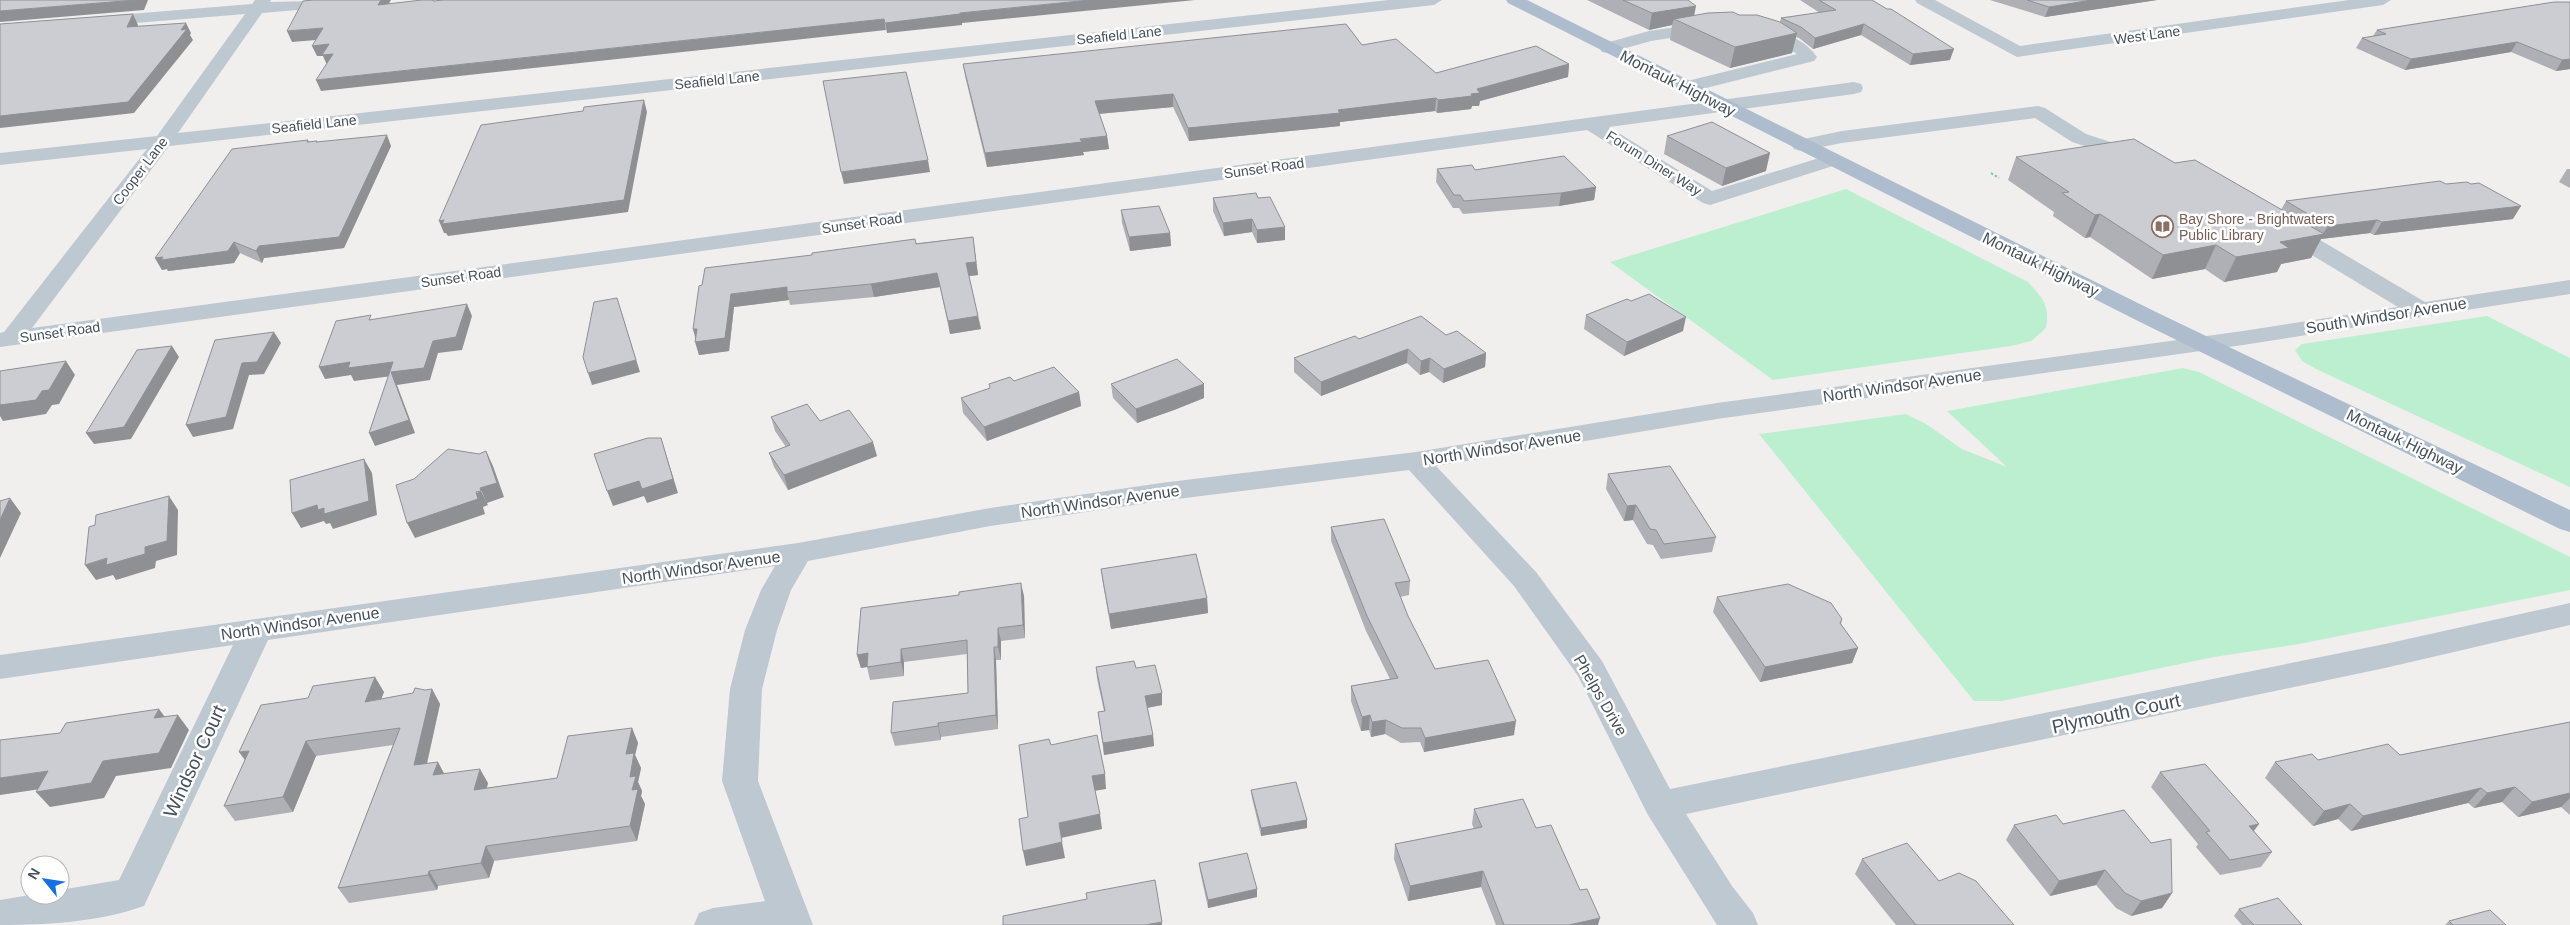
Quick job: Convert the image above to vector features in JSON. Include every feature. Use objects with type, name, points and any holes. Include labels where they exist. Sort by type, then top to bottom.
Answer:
[{"type":"main road","name":"Montauk Highway","points":[[1514,0],[1801,145],[2570,522]]},
{"type":"street","points":[[78,23],[259,5],[356,0]]},
{"type":"street","name":"Seafield Lane","points":[[0,159],[1330,5],[1434,0]]},
{"type":"street","name":"West Lane","points":[[1923,0],[2017,52],[2057,48],[2343,2],[2383,0]]},
{"type":"street","name":"Cooper Lane","points":[[6,339],[163,141],[259,5]]},
{"type":"street","points":[[1608,48],[1649,36],[1736,26],[1777,37],[1804,51],[1808,57],[1686,87]]},
{"type":"street","name":"Sunset Road","points":[[6,339],[1854,88]]},
{"type":"street","points":[[1801,145],[1842,137],[2038,112],[2079,138],[2154,162]]},
{"type":"street","name":"Forum Diner Way","points":[[1591,124],[1710,199],[1832,160]]},
{"type":"street","points":[[2265,217],[2419,309]]},
{"type":"street","name":"South Windsor Avenue","points":[[2202,342],[2243,338],[2419,309],[2570,287]]},
{"type":"street","name":"North Windsor Avenue","points":[[0,667],[798,553],[990,517],[1161,492],[1416,461],[1717,411],[2202,342]]},
{"type":"street","name":"Phelps Drive","points":[[1416,461],[1525,580],[1591,670],[1660,805],[1719,898],[1740,925]]},
{"type":"street","points":[[713,925],[791,920],[740,781],[746,688],[758,638],[776,590],[798,553]]},
{"type":"street","name":"Plymouth Court","points":[[1660,805],[2386,656],[2570,614]]},
{"type":"street","name":"Windsor Court","points":[[0,917],[131,894],[257,629]]},
{"type":"path","points":[[1991,173],[1999,178]]},
{"type":"green space","points":[[1846,189],[2028,282],[2038,293],[2046,307],[2046,328],[2031,341],[2011,346],[1773,380],[1610,262]]},
{"type":"green space","points":[[2487,316],[2570,358],[2570,487],[2316,369],[2302,361],[2295,350],[2302,344]]},
{"type":"green space","points":[[2183,368],[2199,372],[2570,557],[2570,590],[2299,644],[2214,657],[2002,701],[1974,701],[1759,434],[1906,414],[1926,424],[1962,449],[2007,467],[1947,411]]},
{"type":"building","points":[[0,0],[136,0],[0,11]]},
{"type":"building","points":[[381,0],[378,5],[422,0],[1090,0],[960,13],[885,23],[884,19],[316,80],[333,54],[322,55],[329,44],[312,46],[323,28],[287,31],[303,1]]},
{"type":"building","points":[[1623,0],[1688,0],[1696,6],[1652,13]]},
{"type":"building","points":[[1819,0],[1872,0],[1887,9],[1891,9],[1954,49],[1913,54],[1864,24],[1815,38],[1801,27],[1781,18],[1836,10]]},
{"type":"building","points":[[2027,0],[2092,0],[2049,7]]},
{"type":"building","points":[[2554,2],[2570,2],[2570,59],[2562,60],[2517,42],[2411,59],[2362,38],[2386,34],[2377,30]]},
{"type":"building","points":[[1733,12],[1739,15],[1757,15],[1780,22],[1797,33],[1735,47],[1674,19],[1708,13]]},
{"type":"building","points":[[133,14],[127,27],[186,23],[181,30],[187,29],[128,102],[0,116],[0,24]]},
{"type":"building","points":[[1346,24],[1362,45],[1396,39],[1436,73],[1536,46],[1569,64],[1477,89],[1480,93],[1471,94],[1472,96],[1438,100],[1436,98],[1338,110],[1340,113],[1188,128],[1173,94],[1095,101],[1107,136],[1080,139],[1082,142],[985,153],[963,64]]},
{"type":"building","points":[[906,72],[928,160],[841,172],[823,81]]},
{"type":"building","points":[[644,100],[624,200],[442,224],[444,220],[439,221],[481,125],[583,111],[584,107]]},
{"type":"building","points":[[1712,122],[1770,153],[1726,168],[1667,136]]},
{"type":"building","points":[[387,135],[339,237],[259,246],[256,251],[234,242],[228,251],[161,260],[163,257],[155,258],[232,149],[308,140],[307,142],[316,142]]},
{"type":"building","name":"Bay Shore - Brightwaters Public Library","points":[[2134,139],[2175,163],[2195,160],[2324,234],[2280,242],[2289,248],[2236,257],[2216,245],[2163,255],[2100,214],[2095,215],[2062,193],[2069,192],[2016,157]]},
{"type":"building","points":[[1564,156],[1596,187],[1561,193],[1464,201],[1460,195],[1454,195],[1437,169],[1472,165],[1475,170]]},
{"type":"building","points":[[2440,181],[2446,184],[2479,183],[2521,206],[2382,222],[2377,220],[2328,226],[2286,201]]},
{"type":"building","points":[[1256,193],[1258,198],[1270,197],[1285,227],[1257,230],[1252,219],[1223,223],[1213,198]]},
{"type":"building","points":[[1159,206],[1170,233],[1129,237],[1121,210]]},
{"type":"building","points":[[973,237],[976,262],[966,263],[978,316],[948,321],[937,273],[871,284],[787,292],[787,287],[731,294],[725,338],[695,342],[697,329],[693,329],[699,286],[702,285],[705,268],[812,255],[812,253],[915,239],[916,244]]},
{"type":"building","points":[[1649,294],[1686,317],[1627,342],[1586,315],[1627,299],[1631,301]]},
{"type":"building","points":[[617,298],[636,360],[588,373],[583,357],[594,302]]},
{"type":"building","points":[[467,304],[456,337],[433,341],[424,368],[391,372],[409,420],[369,433],[393,362],[348,368],[350,362],[319,367],[336,321],[371,315],[369,320]]},
{"type":"building","points":[[1421,316],[1446,335],[1457,331],[1486,353],[1444,369],[1430,358],[1421,361],[1408,349],[1321,382],[1294,358],[1355,336],[1359,339]]},
{"type":"building","points":[[274,332],[257,362],[242,363],[226,417],[186,425],[215,340]]},
{"type":"building","points":[[172,346],[124,427],[86,433],[137,350]]},
{"type":"building","points":[[1177,359],[1204,384],[1136,409],[1111,384]]},
{"type":"building","points":[[66,361],[49,390],[42,391],[36,400],[0,405],[0,371]]},
{"type":"building","points":[[1054,367],[1079,392],[984,427],[961,398],[990,388],[989,384],[1010,377],[1014,381]]},
{"type":"building","points":[[807,404],[820,421],[849,410],[873,442],[784,475],[769,453],[790,445],[771,417]]},
{"type":"building","points":[[648,438],[661,438],[673,479],[642,489],[639,481],[607,491],[594,454]]},
{"type":"building","points":[[448,449],[479,454],[486,451],[497,483],[480,488],[481,491],[476,492],[478,499],[407,523],[396,485],[414,479]]},
{"type":"building","points":[[364,459],[369,501],[324,514],[324,508],[318,510],[317,505],[292,513],[290,480]]},
{"type":"building","points":[[1670,466],[1716,537],[1664,544],[1656,530],[1650,529],[1636,505],[1627,506],[1608,474]]},
{"type":"building","points":[[169,496],[167,541],[145,547],[145,554],[106,565],[107,558],[85,565],[89,527],[95,525],[96,515]]},
{"type":"building","points":[[10,498],[0,520],[0,501]]},
{"type":"building","points":[[1384,519],[1410,581],[1395,583],[1408,616],[1435,669],[1488,660],[1516,721],[1425,738],[1421,728],[1402,728],[1386,720],[1372,722],[1370,715],[1362,717],[1351,686],[1398,678],[1367,616],[1331,527]]},
{"type":"building","points":[[1196,554],[1207,598],[1109,614],[1101,569]]},
{"type":"building","points":[[1021,583],[1023,625],[998,628],[998,647],[994,647],[996,715],[938,723],[938,726],[891,733],[893,702],[968,693],[967,640],[901,649],[901,662],[867,667],[868,653],[857,655],[861,608],[959,595],[959,592]]},
{"type":"building","points":[[1788,584],[1831,603],[1842,619],[1840,623],[1858,648],[1765,667],[1717,597]]},
{"type":"building","points":[[1134,661],[1136,668],[1155,665],[1162,693],[1145,696],[1153,735],[1103,743],[1098,712],[1105,711],[1096,667]]},
{"type":"building","points":[[375,677],[365,702],[413,693],[415,688],[432,689],[414,765],[438,762],[433,775],[480,769],[474,790],[557,778],[568,736],[632,728],[626,754],[634,753],[630,777],[636,776],[632,790],[638,789],[630,826],[486,846],[481,863],[429,871],[428,875],[338,888],[400,728],[306,741],[283,797],[224,806],[249,751],[239,752],[261,705],[308,698],[313,686]]},
{"type":"building","points":[[159,709],[154,718],[178,715],[159,753],[103,761],[91,783],[36,792],[48,771],[0,778],[0,740],[60,733],[66,723]]},
{"type":"building","points":[[2570,722],[2570,793],[2532,802],[2515,787],[2487,793],[2481,788],[2363,816],[2350,804],[2324,811],[2275,762],[2312,754],[2318,760],[2388,744],[2400,755]]},
{"type":"building","points":[[1097,735],[1105,774],[1092,776],[1100,814],[1059,823],[1062,842],[1023,851],[1019,819],[1028,817],[1019,745],[1049,739],[1051,745]]},
{"type":"building","points":[[2205,764],[2259,824],[2249,826],[2272,852],[2230,860],[2206,832],[2210,831],[2160,772]]},
{"type":"building","points":[[1296,782],[1307,820],[1261,828],[1251,790]]},
{"type":"building","points":[[1523,799],[1536,828],[1551,825],[1580,890],[1587,889],[1600,918],[1569,925],[1504,925],[1483,871],[1410,886],[1395,844],[1482,827],[1474,809]]},
{"type":"building","points":[[2124,810],[2151,843],[2171,839],[2172,893],[2141,901],[2125,893],[2105,870],[2059,881],[2014,825],[2056,815],[2063,824]]},
{"type":"building","points":[[1907,843],[1939,881],[1959,873],[1976,881],[2014,925],[1916,925],[1862,859]]},
{"type":"building","points":[[1247,853],[1257,889],[1208,900],[1199,863]]},
{"type":"building","points":[[1155,880],[1162,922],[1145,925],[1003,925],[1003,916],[1087,899],[1086,893]]},
{"type":"building","points":[[2278,898],[2302,925],[2254,925],[2239,909]]},
{"type":"building","points":[[2490,910],[2506,925],[2453,925],[2449,921]]},
{"type":"place","name":"Bay Shore - Brightwaters Public Library","points":[[2163,227]]}]
